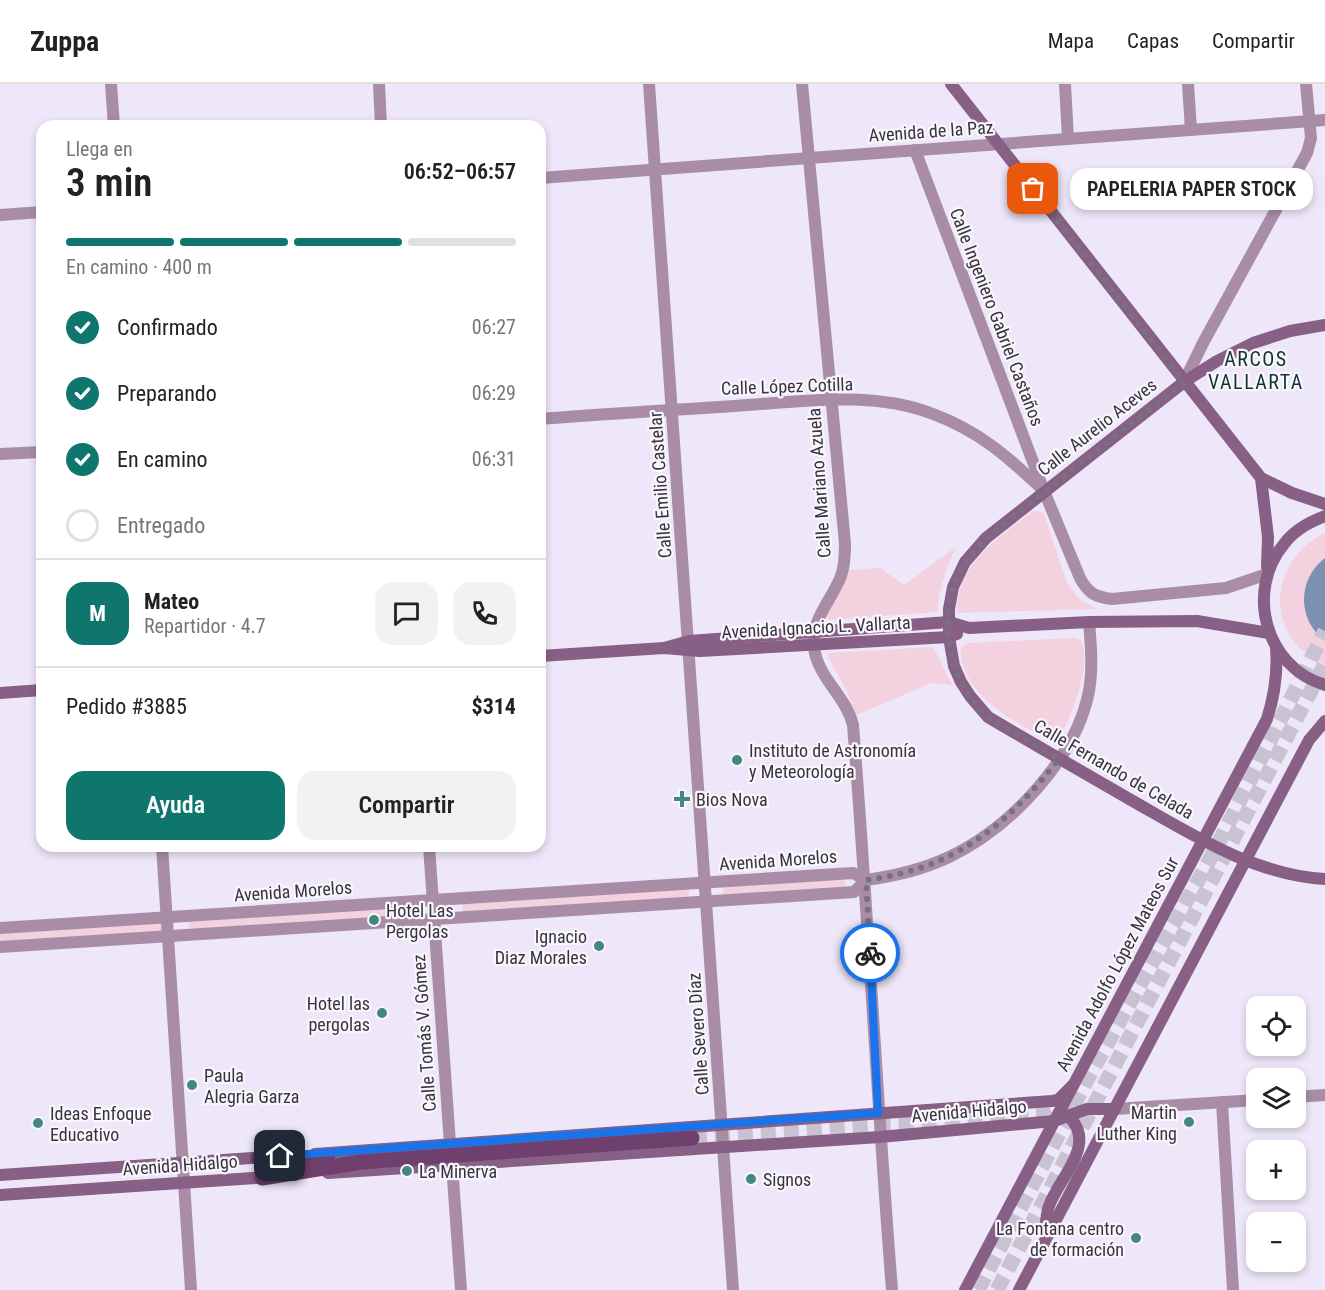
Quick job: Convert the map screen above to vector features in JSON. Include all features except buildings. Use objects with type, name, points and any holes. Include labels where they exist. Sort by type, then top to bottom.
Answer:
[{"type":"main road","points":[[951,84],[1260,478],[1292,493],[1325,504]]},
{"type":"main road","name":"Calle Aurelio Aceves","points":[[949,622],[953,587],[965,562],[986,538],[1044,491],[1184,382],[1217,361],[1253,343],[1290,331],[1325,325]]},
{"type":"main road","points":[[1260,478],[1268,537],[1267,574],[1263,594],[1264,614],[1269,633],[1287,662],[1302,674],[1325,685]]},
{"type":"main road","points":[[1267,574],[1284,543],[1297,530],[1325,516]]},
{"type":"main road","name":"Avenida Ignacio L. Vallarta","points":[[546,656],[689,646],[814,632],[949,622],[969,628],[1089,622],[1197,621],[1269,633]]},
{"type":"main road","name":"Calle Fernando de Celada","points":[[949,622],[954,666],[970,696],[988,717],[1202,840],[1246,860],[1282,871],[1325,879]]},
{"type":"main road","name":"Avenida Ignacio L. Vallarta","points":[[689,646],[814,646],[950,637],[969,628]]},
{"type":"main road","name":"Avenida Adolfo López Mateos Sur","points":[[965,1290],[1267,719],[1276,687],[1276,647]]},
{"type":"main road","points":[[0,693],[36,690]]},
{"type":"main road","points":[[1019,1290],[1309,740],[1325,721]]},
{"type":"main road","name":"Avenida Hidalgo","points":[[0,1175],[1052,1101],[1058,1100],[1073,1085]]},
{"type":"main road","name":"Avenida Hidalgo","points":[[0,1195],[880,1137],[1054,1121],[1087,1109],[1115,1109]]},
{"type":"main road","points":[[1044,1243],[1049,1206],[1080,1144],[1079,1131],[1075,1122],[1067,1115]]},
{"type":"main road","points":[[262,1178],[361,1162],[692,1138]]},
{"type":"main road","points":[[258,1158],[361,1162]]},
{"type":"street","points":[[111,84],[114,120]]},
{"type":"street","points":[[379,84],[381,120]]},
{"type":"street","name":"Calle Emilio Castelar","points":[[650,84],[706,883]]},
{"type":"street","name":"Calle Mariano Azuela","points":[[802,84],[845,560],[842,574],[814,632],[814,646],[821,670],[850,711],[853,725],[866,880],[878,1113],[892,1290]]},
{"type":"street","points":[[1065,84],[1068,139]]},
{"type":"street","points":[[1188,84],[1191,130]]},
{"type":"street","points":[[1184,382],[1208,333],[1307,153],[1311,138],[1306,84]]},
{"type":"street","name":"Avenida de la Paz","points":[[546,178],[1325,120]]},
{"type":"street","name":"Calle Ingeniero Gabriel Castaños","points":[[915,150],[1044,491],[1087,590],[1097,597],[1112,599],[1226,588],[1267,574]]},
{"type":"street","points":[[0,214],[36,212]]},
{"type":"street","name":"Calle López Cotilla","points":[[546,419],[831,400],[892,403],[933,413],[975,434],[1001,451],[1044,491]]},
{"type":"street","points":[[0,454],[36,452]]},
{"type":"street","points":[[866,880],[892,877],[950,856],[997,826],[1018,807],[1059,759],[1073,737],[1089,692],[1092,660],[1089,622]]},
{"type":"street","points":[[162,852],[190,1290]]},
{"type":"street","name":"Calle Tomás V. Gómez","points":[[429,852],[450,1144]]},
{"type":"street","name":"Avenida Morelos","points":[[0,928],[853,873],[866,880],[854,892],[0,947]]},
{"type":"street","name":"Calle Severo Díaz","points":[[706,883],[733,1290]]},
{"type":"street","points":[[1306,1096],[1325,1095]]},
{"type":"street","name":"Avenida Hidalgo","points":[[1115,1109],[1246,1101]]},
{"type":"street","points":[[1222,1102],[1233,1290]]},
{"type":"street","points":[[452,1165],[461,1290]]},
{"type":"shaded area","points":[[1033,511],[1044,514],[1067,583],[1080,600],[1097,609],[957,613],[959,595],[971,566],[993,542]]},
{"type":"shaded area","points":[[1325,533],[1325,665],[1303,651],[1292,639],[1284,624],[1280,593],[1290,565],[1299,552],[1311,541]]},
{"type":"shaded area","points":[[956,547],[939,595],[937,612],[828,620],[827,612],[850,570],[880,568],[904,585]]},
{"type":"shaded area","points":[[1075,638],[1081,640],[1084,651],[1082,678],[1068,722],[1057,745],[1008,717],[987,701],[975,688],[962,663],[961,647],[968,643]]},
{"type":"shaded area","points":[[932,647],[953,685],[931,683],[856,715],[846,689],[828,657],[828,653]]},
{"type":"shaded area","points":[[845,878],[845,886],[724,895],[723,887]]},
{"type":"shaded area","points":[[688,887],[689,897],[463,913],[462,902]]},
{"type":"shaded area","points":[[425,903],[425,914],[189,931],[189,921]]},
{"type":"shaded area","points":[[161,922],[162,933],[0,944],[0,933]]},
{"type":"water","points":[[1325,558],[1325,641],[1309,622],[1304,600],[1309,577]]},
{"type":"tunnel","points":[[978,1290],[1087,1080],[1215,850],[1325,631]]},
{"type":"tunnel","points":[[997,1290],[1325,664]]},
{"type":"tunnel","points":[[692,1138],[1050,1111],[1070,1101]]},
{"type":"way so far","points":[[870,953],[866,880],[892,877],[921,868],[973,843],[1018,807],[1038,787],[1059,759],[988,717],[961,682],[954,666],[949,609],[953,587],[965,562],[986,538],[1184,382],[1033,189]]},
{"type":"place","name":"PAPELERIA PAPER STOCK","points":[[1033,189]]},
{"type":"place","name":"Instituto de Astronomía y Meteorología","points":[[737,760]]},
{"type":"place","name":"Bios Nova","points":[[682,799]]},
{"type":"place","name":"Hotel Las Pergolas","points":[[374,920]]},
{"type":"place","name":"Ignacio Diaz Morales","points":[[599,946]]},
{"type":"place","name":"Hotel las pergolas","points":[[382,1013]]},
{"type":"place","name":"Paula Alegria Garza","points":[[192,1085]]},
{"type":"place","name":"Martin Luther King","points":[[1189,1122]]},
{"type":"place","name":"Ideas Enfoque Educativo","points":[[38,1123]]},
{"type":"place","name":"La Minerva","points":[[407,1171]]},
{"type":"place","name":"Signos","points":[[751,1179]]},
{"type":"place","name":"La Fontana centro de formación","points":[[1136,1238]]},
{"type":"district","name":"ARCOS VALLARTA","points":[[1256,370]]},
{"type":"route","points":[[280,1156],[878,1113],[870,953]]}]
